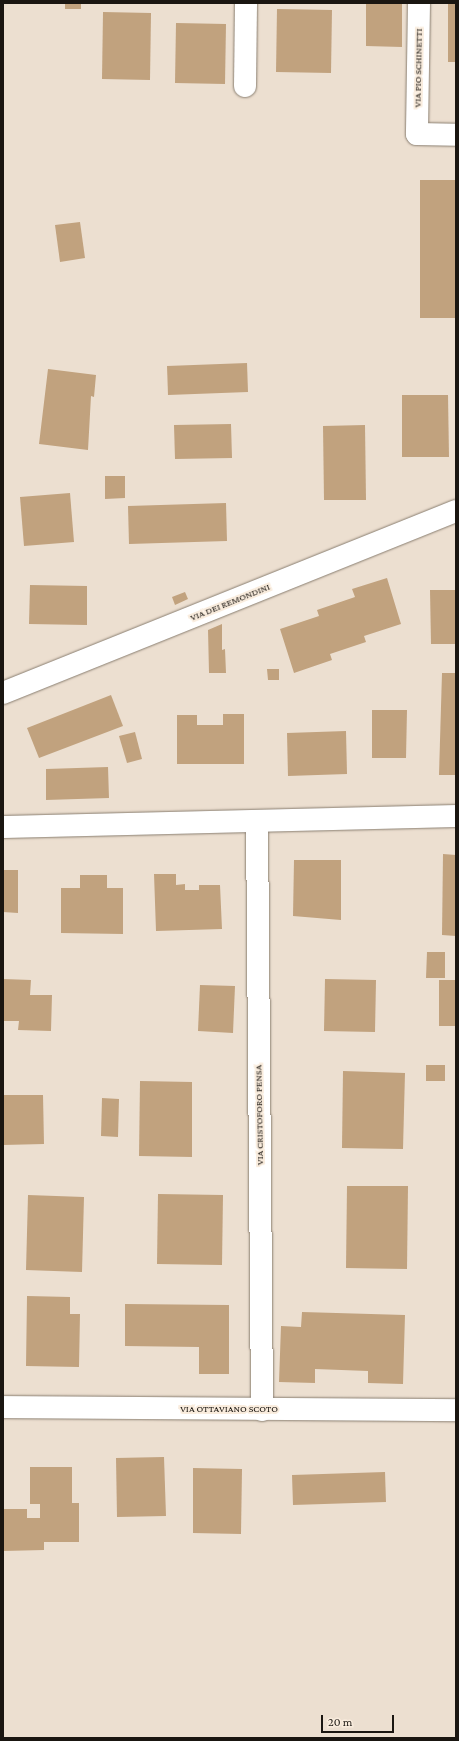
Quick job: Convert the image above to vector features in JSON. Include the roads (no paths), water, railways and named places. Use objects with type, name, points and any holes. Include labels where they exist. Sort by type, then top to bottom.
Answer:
[{"type":"street","points":[[245,86],[246,3]]},
{"type":"street","name":"VIA PIO SCHINETTI","points":[[418,3],[417,134],[456,135]]},
{"type":"street","name":"VIA DEI REMONDINI","points":[[3,693],[456,511]]},
{"type":"street","points":[[3,827],[456,816]]},
{"type":"street","name":"VIA CRISTOFORO PENSA","points":[[257,821],[262,1410]]},
{"type":"street","name":"VIA OTTAVIANO SCOTO","points":[[3,1407],[262,1410],[456,1410]]}]
